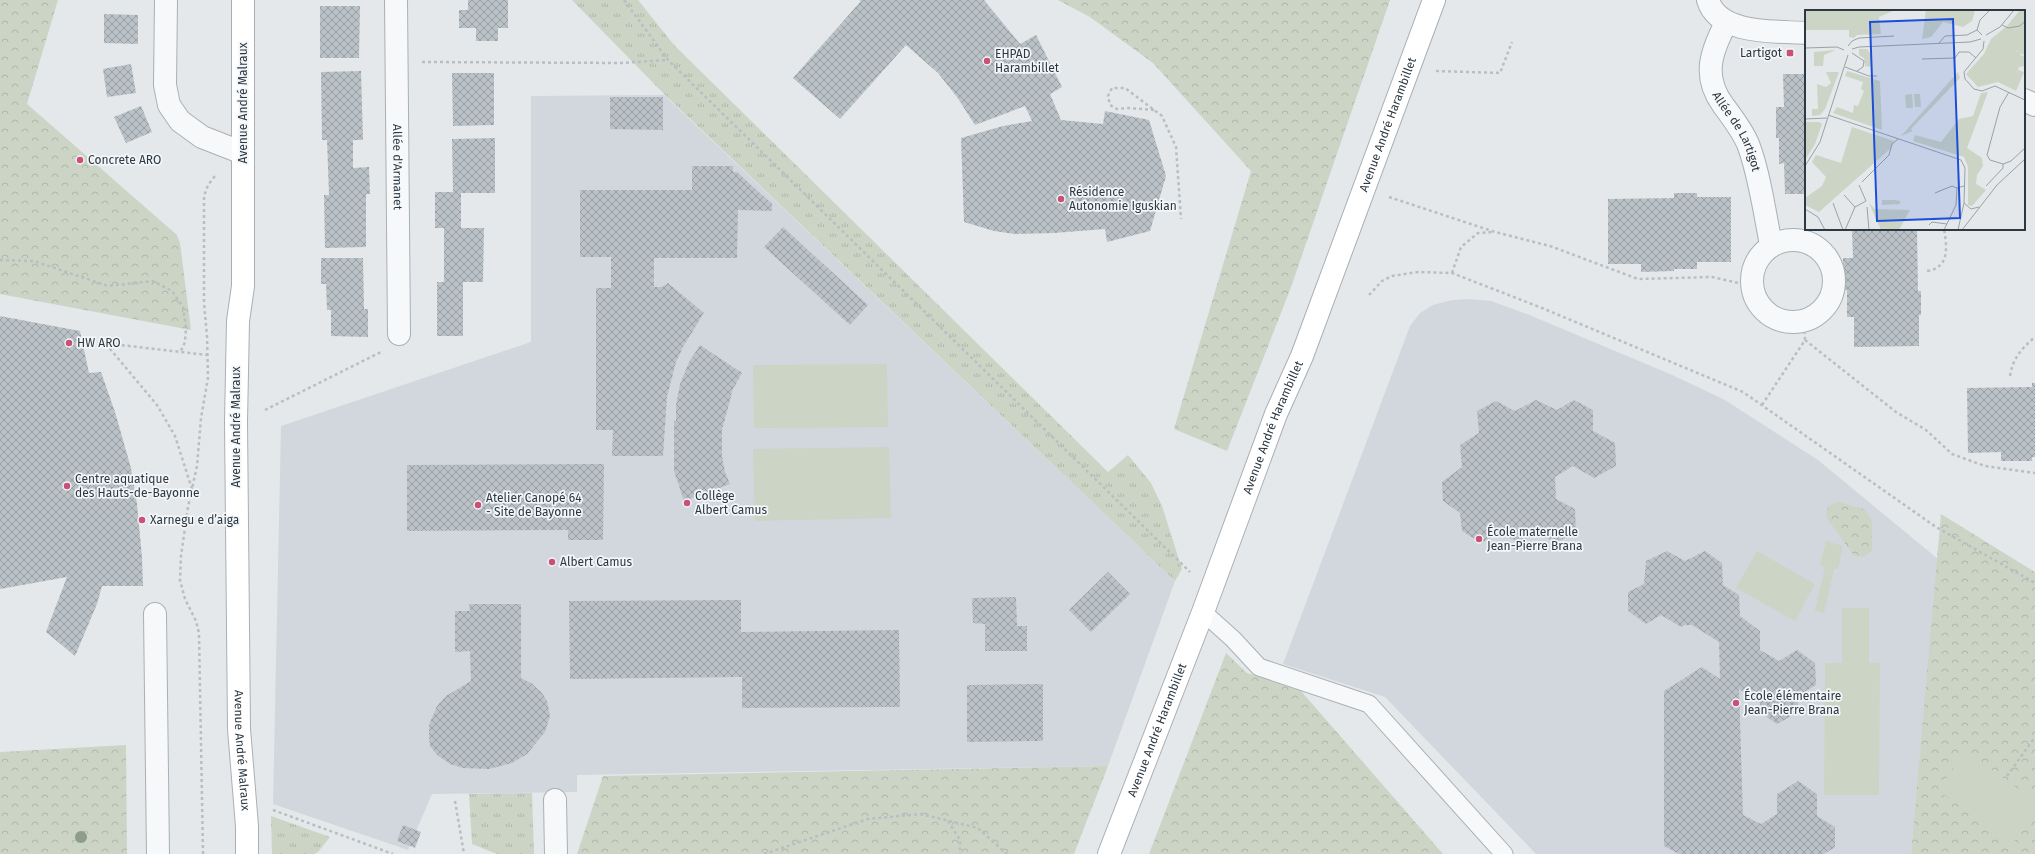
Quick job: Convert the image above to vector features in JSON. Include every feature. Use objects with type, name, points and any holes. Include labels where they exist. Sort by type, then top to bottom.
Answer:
[{"type":"street","points":[[166,0],[165,85],[169,105],[180,121],[202,137],[221,143],[243,153]]},
{"type":"street","name":"Avenue André Malraux","points":[[242,0],[243,286],[238,321],[236,422],[239,729],[247,826],[247,854]]},
{"type":"street","name":"Allée d'Armanet","points":[[396,0],[399,334]]},
{"type":"street","name":"Avenue André Harambillet","points":[[1109,854],[1203,612],[1276,414],[1302,356],[1434,0]]},
{"type":"street","points":[[1708,0],[1717,16],[1726,23],[1750,29],[1805,33]]},
{"type":"street","name":"Allée de Lartigot","points":[[1726,23],[1712,50],[1709,74],[1721,103],[1748,144],[1771,245]]},
{"type":"street","points":[[2025,100],[2035,105]]},
{"type":"street","points":[[1799,239],[1812,244],[1823,252],[1831,264],[1834,278],[1833,292],[1827,305],[1816,315],[1804,330],[1790,322],[1776,319],[1764,311],[1756,299],[1752,286],[1752,274],[1762,253],[1771,245],[1784,240],[1799,239]]},
{"type":"street","points":[[155,614],[158,854]]},
{"type":"street","points":[[555,800],[556,854]]},
{"type":"lane","points":[[1203,612],[1233,639],[1259,667],[1369,704],[1504,854]]},
{"type":"path","points":[[624,0],[668,60],[1188,569]]},
{"type":"path","points":[[1407,71],[1500,72],[1512,42]]},
{"type":"path","points":[[396,62],[621,63],[668,60]]},
{"type":"path","points":[[1154,110],[1128,108],[1117,109],[1110,104],[1108,96],[1112,88],[1125,88],[1162,116],[1176,146],[1181,219]]},
{"type":"path","points":[[203,854],[199,633],[196,621],[185,599],[180,580],[181,556],[197,466],[201,418],[206,397],[208,336],[204,303],[204,196],[208,185],[218,171],[221,160],[221,143]]},
{"type":"path","points":[[1363,189],[1495,232],[1550,246],[1638,279],[1712,277],[1752,286]]},
{"type":"path","points":[[1927,271],[1935,270],[1942,262],[1948,248],[1944,230]]},
{"type":"path","points":[[1452,273],[1461,246],[1478,233],[1495,232]]},
{"type":"path","points":[[0,260],[34,261],[108,286],[153,281],[172,291],[183,307],[186,327],[185,342],[180,353]]},
{"type":"path","points":[[1368,295],[1382,281],[1392,276],[1418,272],[1452,273],[1542,308],[1743,392],[1936,527],[2035,583]]},
{"type":"path","points":[[1762,405],[1804,330],[1896,412],[1926,430],[1952,454],[1985,466],[2035,473]]},
{"type":"path","points":[[265,410],[382,351],[399,334]]},
{"type":"path","points":[[2010,376],[2012,364],[2019,351],[2035,337]]},
{"type":"path","points":[[86,341],[207,356]]},
{"type":"path","points":[[106,344],[157,405],[175,436],[192,489]]},
{"type":"path","points":[[2007,776],[2035,736]]},
{"type":"path","points":[[455,801],[464,854]]},
{"type":"path","points":[[268,808],[392,854]]},
{"type":"path","points":[[764,854],[868,819],[921,814],[978,828],[1007,854]]},
{"type":"path","points":[[948,820],[960,840],[960,854]]},
{"type":"shaded area","name":"Collège Albert Camus","points":[[664,95],[1175,581],[1108,766],[577,775],[577,792],[432,794],[408,850],[273,804],[281,426],[531,342],[531,96]]},
{"type":"shaded area","points":[[1469,299],[1491,301],[1527,314],[1670,374],[1725,400],[1818,460],[1938,559],[1911,854],[1536,854],[1385,697],[1283,664],[1410,326],[1420,313],[1433,305],[1453,300]]},
{"type":"green space","points":[[0,0],[58,0],[27,104],[177,235],[180,243],[191,330],[0,294]]},
{"type":"green space","points":[[572,0],[638,0],[674,45],[1108,472],[1128,455],[1151,483],[1162,506],[1182,569],[1175,581],[665,95]]},
{"type":"green space","points":[[1058,0],[1390,0],[1290,290],[1227,451],[1174,429],[1251,171],[1153,63],[1090,17]]},
{"type":"green space","points":[[887,364],[888,427],[754,428],[753,365]]},
{"type":"green space","points":[[889,447],[891,518],[755,521],[753,449]]},
{"type":"green space","points":[[1838,502],[1864,509],[1872,521],[1872,551],[1863,557],[1854,556],[1826,517],[1828,506]]},
{"type":"green space","points":[[1941,514],[2035,572],[2035,854],[1911,854]]},
{"type":"green space","points":[[1826,541],[1843,546],[1838,569],[1834,569],[1824,613],[1815,611],[1825,567],[1820,565]]},
{"type":"green space","points":[[1757,551],[1815,584],[1795,621],[1736,588]]},
{"type":"green space","points":[[1842,608],[1869,608],[1869,663],[1880,663],[1879,795],[1824,795],[1825,663],[1842,663]]},
{"type":"green space","points":[[1226,653],[1247,673],[1301,691],[1443,854],[1149,854]]},
{"type":"green space","points":[[126,745],[127,854],[0,854],[0,752]]},
{"type":"green space","points":[[1966,751],[2035,801],[2035,812],[2012,844],[1938,790]]},
{"type":"green space","points":[[1108,766],[1074,854],[577,854],[603,776]]},
{"type":"green space","points":[[532,793],[534,854],[497,854],[472,844],[469,794]]},
{"type":"green space","points":[[271,816],[330,837],[318,852],[314,854],[272,854]]},
{"type":"building","points":[[468,0],[508,0],[508,28],[498,28],[498,41],[476,41],[476,28],[459,28],[459,10],[468,10]]},
{"type":"building","points":[[859,0],[984,0],[1020,44],[1036,35],[1062,87],[1050,94],[1061,120],[1103,124],[1105,111],[1149,120],[1166,176],[1150,231],[1107,242],[1105,229],[1015,234],[994,231],[964,222],[961,138],[1003,126],[1032,121],[1025,106],[975,125],[957,97],[938,73],[906,45],[840,119],[793,78],[861,1]]},
{"type":"building","points":[[320,6],[360,6],[359,58],[320,58]]},
{"type":"building","points":[[104,14],[138,15],[138,44],[104,43]]},
{"type":"building","points":[[131,64],[136,93],[107,97],[103,69]]},
{"type":"building","points":[[361,71],[363,140],[353,140],[353,168],[369,167],[370,194],[366,194],[366,247],[325,248],[324,195],[329,195],[327,140],[322,140],[321,72]]},
{"type":"building","points":[[452,73],[494,73],[494,125],[453,126]]},
{"type":"building","points":[[1783,74],[1805,74],[1805,194],[1785,194],[1784,163],[1779,164],[1779,138],[1776,138],[1776,107],[1784,107]]},
{"type":"building","points":[[610,97],[663,97],[663,130],[610,129]]},
{"type":"building","points":[[141,106],[152,132],[126,143],[114,117]]},
{"type":"building","points":[[495,138],[495,193],[461,193],[461,228],[484,228],[483,282],[463,282],[463,336],[437,336],[437,282],[444,282],[444,228],[435,228],[435,192],[453,192],[452,139]]},
{"type":"building","points":[[692,166],[733,166],[733,172],[737,172],[772,204],[772,211],[738,210],[737,258],[654,258],[654,287],[662,287],[668,283],[704,313],[683,347],[676,362],[667,397],[663,456],[612,456],[613,430],[596,430],[596,288],[611,288],[611,257],[580,257],[580,190],[692,190]]},
{"type":"building","points":[[1674,193],[1697,193],[1697,197],[1731,197],[1731,262],[1697,262],[1697,269],[1674,269],[1674,271],[1641,272],[1641,264],[1608,264],[1608,199],[1674,198]]},
{"type":"building","points":[[783,227],[868,305],[850,325],[764,247]]},
{"type":"building","points":[[1852,230],[1917,230],[1918,291],[1921,291],[1919,346],[1854,347],[1854,317],[1847,317],[1847,290],[1844,290],[1843,258],[1853,258]]},
{"type":"building","points":[[321,258],[363,258],[364,309],[368,309],[368,337],[331,336],[331,310],[327,310],[326,284],[321,284]]},
{"type":"building","name":"Centre aquatique des Hauts-de-Bayonne","points":[[0,316],[80,331],[89,373],[101,372],[115,412],[131,468],[137,504],[143,586],[102,586],[97,604],[75,656],[46,632],[67,577],[0,589]]},
{"type":"building","points":[[700,345],[742,373],[733,389],[722,430],[722,456],[725,472],[730,484],[684,501],[674,471],[674,421],[676,421],[676,405],[680,384],[689,362]]},
{"type":"building","points":[[2032,383],[2035,383],[2035,457],[2032,457],[2032,461],[2001,461],[2001,452],[1968,453],[1967,388],[2032,387]]},
{"type":"building","points":[[1536,400],[1557,410],[1574,400],[1593,410],[1593,431],[1615,443],[1616,466],[1594,478],[1573,466],[1555,477],[1556,499],[1575,509],[1576,532],[1556,543],[1538,533],[1519,543],[1500,533],[1481,543],[1462,531],[1460,513],[1443,501],[1442,482],[1462,467],[1460,445],[1479,433],[1477,411],[1496,401],[1515,411]]},
{"type":"building","points":[[604,464],[603,540],[568,540],[568,530],[407,531],[407,465]]},
{"type":"building","points":[[1667,551],[1685,561],[1705,551],[1722,563],[1723,585],[1739,595],[1740,616],[1760,631],[1760,650],[1779,661],[1797,650],[1815,663],[1816,685],[1798,696],[1798,712],[1777,724],[1761,713],[1760,703],[1739,689],[1743,815],[1761,824],[1777,814],[1777,794],[1798,781],[1817,794],[1817,816],[1835,827],[1835,847],[1824,854],[1679,854],[1664,846],[1664,691],[1702,667],[1720,679],[1719,642],[1692,625],[1685,625],[1681,627],[1661,615],[1646,624],[1628,611],[1628,592],[1644,584],[1646,561]]},
{"type":"building","points":[[1108,572],[1130,594],[1091,632],[1069,610]]},
{"type":"building","points":[[1016,597],[1017,626],[1027,626],[1027,651],[985,651],[985,624],[973,623],[972,598]]},
{"type":"building","points":[[741,600],[741,632],[899,630],[900,707],[742,708],[742,677],[570,679],[569,601]]},
{"type":"building","points":[[469,604],[521,604],[521,678],[531,683],[542,693],[547,701],[550,716],[545,732],[527,754],[512,763],[489,769],[463,768],[450,764],[437,755],[430,746],[429,725],[437,706],[446,696],[471,681],[470,651],[455,652],[455,611],[470,611]]},
{"type":"building","points":[[1043,684],[1043,741],[967,742],[967,685]]},
{"type":"building","points":[[403,825],[421,832],[415,848],[397,841]]},
{"type":"place","name":"Lartigot","points":[[1790,53]]},
{"type":"place","name":"EHPAD Harambillet","points":[[987,61]]},
{"type":"place","name":"Concrete ARO","points":[[80,160]]},
{"type":"place","name":"Résidence Autonomie Iguskian","points":[[1061,199]]},
{"type":"place","name":"HW ARO","points":[[69,343]]},
{"type":"place","name":"Centre aquatique des Hauts-de-Bayonne","points":[[67,486]]},
{"type":"place","name":"Collège Albert Camus","points":[[687,503]]},
{"type":"place","name":"Atelier Canopé 64 - Site de Bayonne","points":[[478,505]]},
{"type":"place","name":"Xarnegu e d’aiga","points":[[142,520]]},
{"type":"place","name":"École maternelle Jean-Pierre Brana","points":[[1479,539]]},
{"type":"place","name":"Albert Camus","points":[[552,562]]},
{"type":"place","name":"École élémentaire Jean-Pierre Brana","points":[[1736,703]]}]
